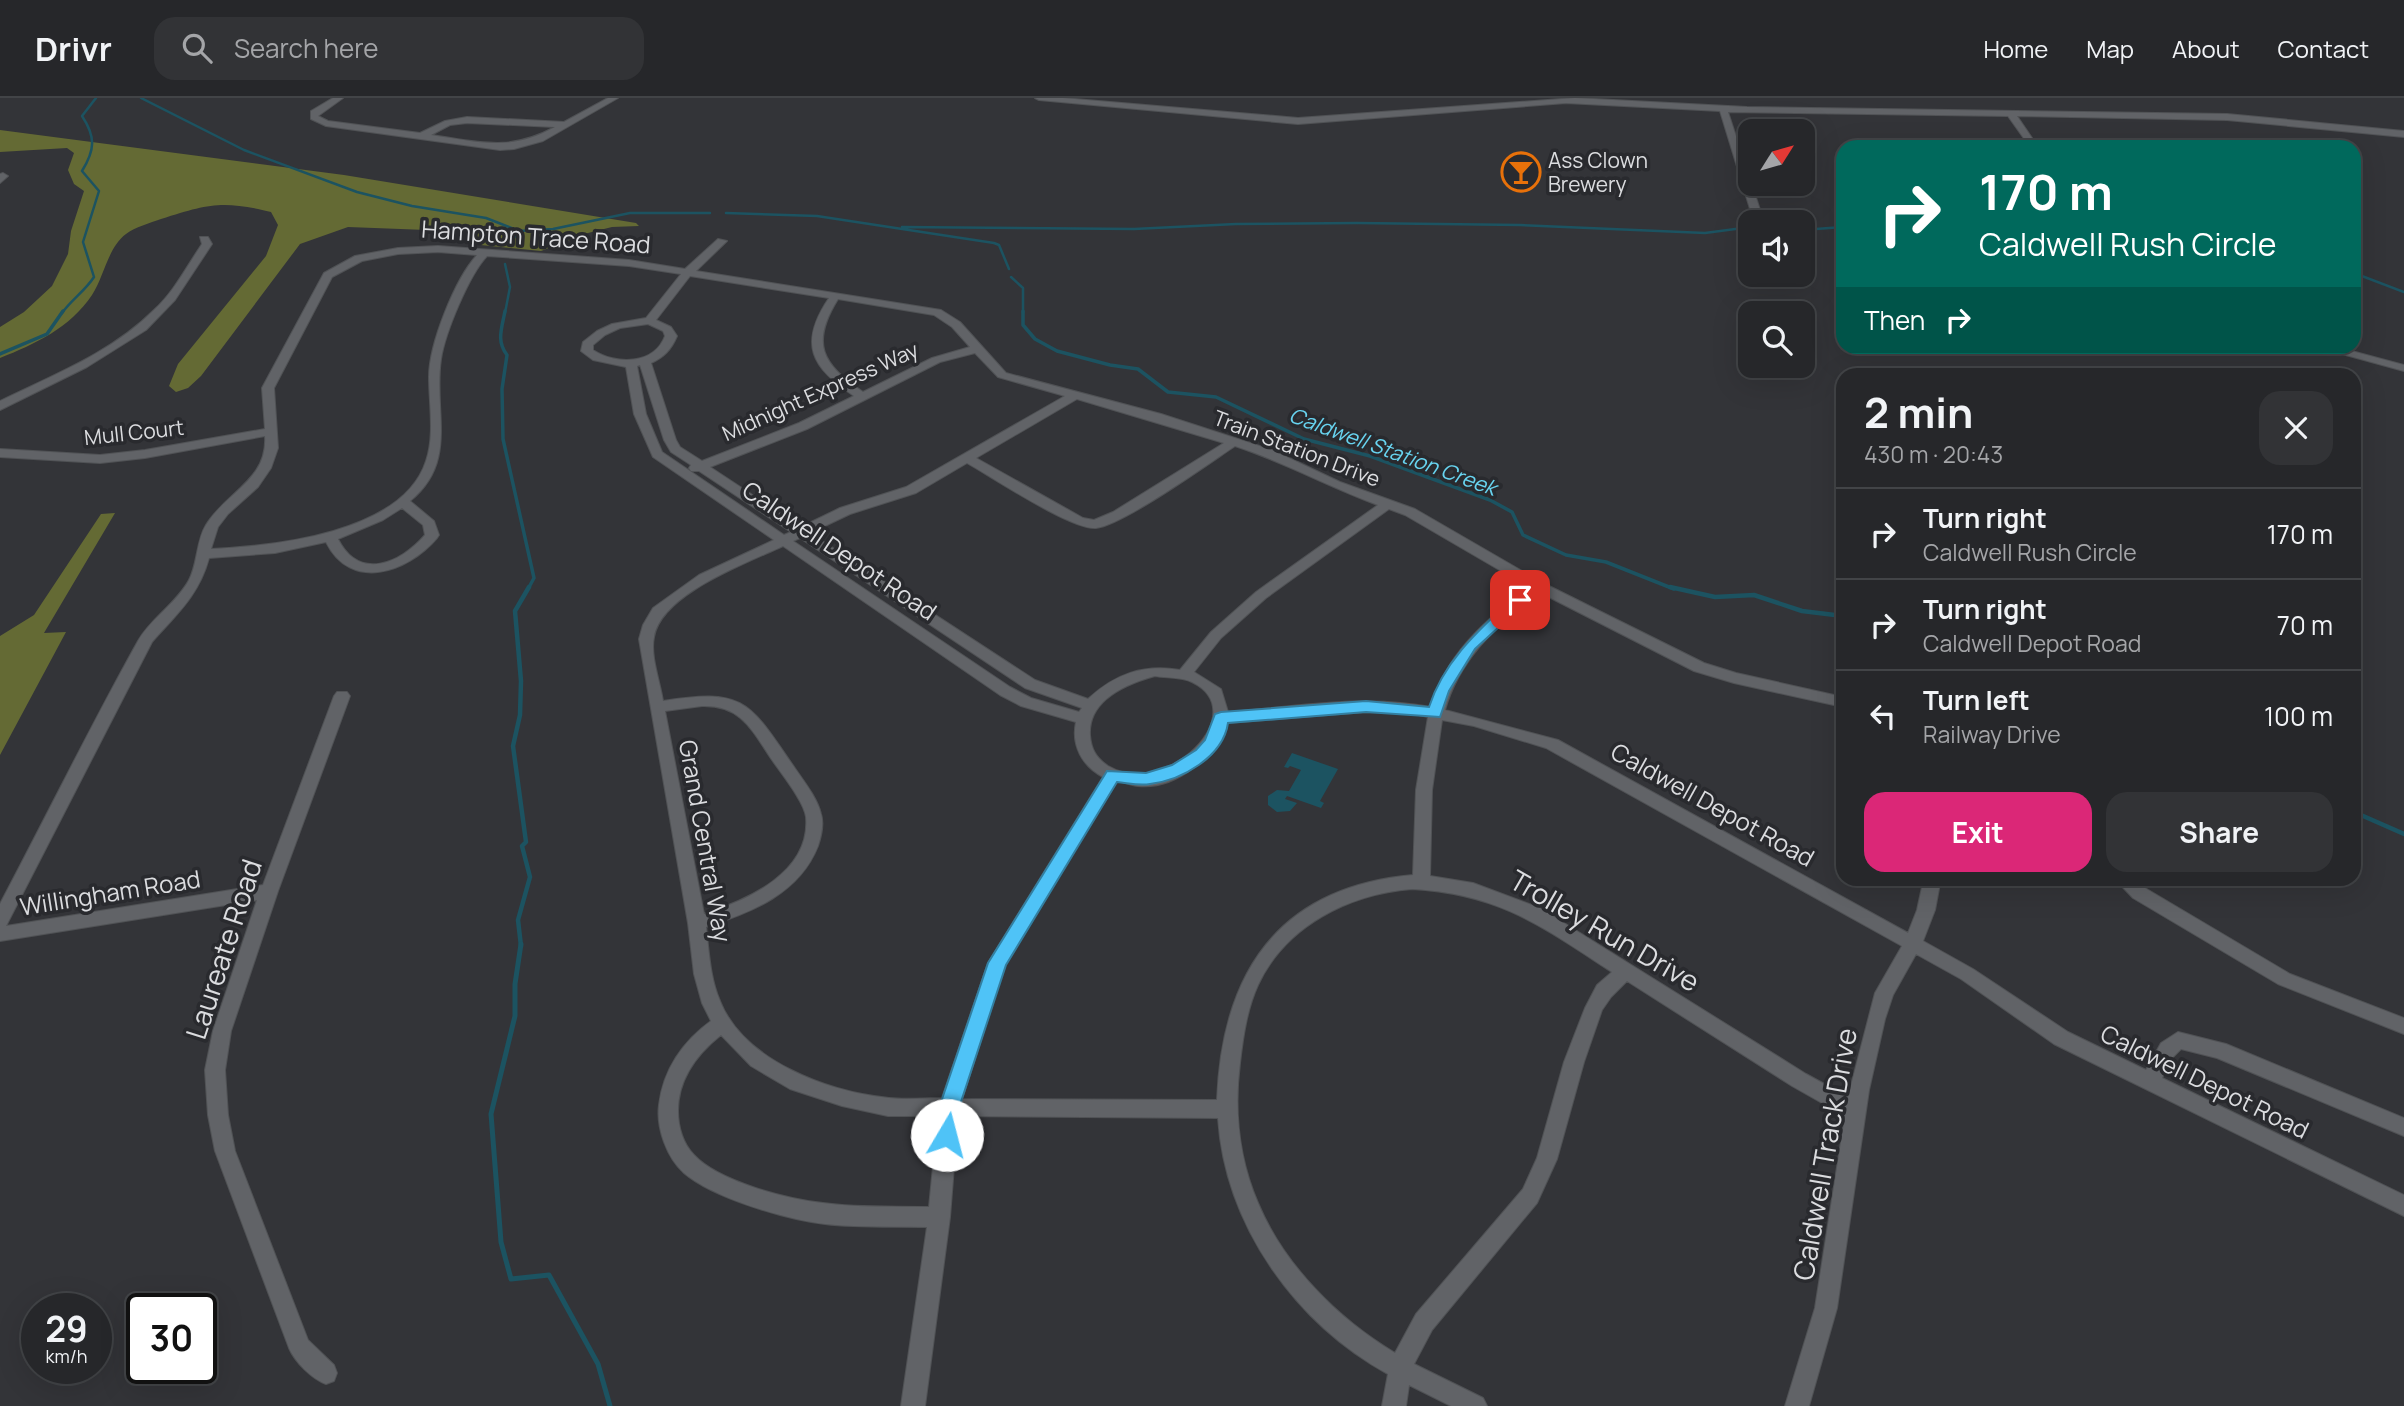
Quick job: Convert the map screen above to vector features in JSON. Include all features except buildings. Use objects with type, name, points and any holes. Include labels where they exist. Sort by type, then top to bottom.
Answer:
[{"type":"street","points":[[339,98],[320,108],[314,113],[314,117],[326,123],[500,147],[540,139],[614,98]]},
{"type":"street","points":[[1039,98],[1136,109],[1298,121],[1551,100],[1723,108],[2239,118],[2404,134]]},
{"type":"street","points":[[1723,108],[1755,210]]},
{"type":"street","points":[[2011,114],[2029,140]]},
{"type":"street","points":[[422,136],[449,123],[467,120],[565,125]]},
{"type":"street","points":[[0,406],[97,356],[136,332],[167,303],[207,244],[204,239]]},
{"type":"street","points":[[649,321],[688,272],[722,241]]},
{"type":"street","name":"Hampton Trace Road","points":[[0,922],[129,668],[146,639],[177,606],[196,580],[211,527],[223,511],[254,484],[265,468],[272,448],[268,388],[328,275],[359,258],[389,252],[438,249],[629,263],[688,272]]},
{"type":"street","points":[[203,554],[287,547],[330,537],[389,511],[426,477],[433,459],[435,360],[467,269],[484,253]]},
{"type":"street","name":"Train Station Drive","points":[[688,272],[937,312],[957,324],[976,349],[1002,374],[1268,453],[1336,485],[1387,503],[1436,526],[1474,551],[1536,585],[1699,667],[1734,678],[1836,700]]},
{"type":"street","points":[[836,295],[820,317],[816,333],[817,349],[826,368],[840,382],[862,396]]},
{"type":"street","points":[[649,321],[667,329],[671,336],[670,344],[660,353],[637,362],[606,363],[594,358],[587,351],[587,344],[606,330],[620,324],[649,321]]},
{"type":"street","name":"Midnight Express Way","points":[[682,473],[803,426],[936,360],[976,349]]},
{"type":"street","points":[[2349,354],[2404,368]]},
{"type":"street","name":"Caldwell Depot Road","points":[[637,362],[675,449],[1030,684],[1087,712]]},
{"type":"street","name":"Caldwell Depot Road","points":[[637,362],[640,414],[657,454],[1005,691],[1026,702],[1087,712]]},
{"type":"street","name":"Grand Central Way","points":[[1075,395],[911,491],[845,511],[704,578],[658,611],[646,639],[697,923],[702,966],[711,1004],[737,1044],[760,1064],[790,1081],[842,1097],[888,1107],[1225,1109]]},
{"type":"street","name":"Mull Court","points":[[0,453],[100,459],[145,454],[272,431]]},
{"type":"street","points":[[969,459],[1079,521],[1095,524],[1118,515],[1234,442]]},
{"type":"street","points":[[330,537],[342,559],[357,567],[382,566],[407,558],[423,548],[432,536],[429,524],[402,501]]},
{"type":"street","points":[[1185,673],[1216,635],[1261,595],[1387,503]]},
{"type":"street","points":[[1421,881],[1424,805],[1435,713],[1442,691],[1470,646],[1536,585]]},
{"type":"street","points":[[1155,671],[1185,673],[1195,675],[1216,695],[1221,718],[1219,731],[1202,754],[1163,776],[1146,779],[1112,775],[1092,761],[1085,750],[1081,729],[1087,712],[1112,688],[1135,676],[1155,671]]},
{"type":"street","name":"Laureate Road","points":[[326,1373],[300,1348],[225,1151],[218,1115],[215,1070],[222,1031],[269,891],[342,696]]},
{"type":"street","points":[[658,707],[702,699],[718,700],[741,708],[752,717],[765,736],[814,816],[815,831],[811,844],[793,876],[749,904],[697,923]]},
{"type":"street","name":"Caldwell Depot Road","points":[[1221,718],[1366,707],[1409,708],[1515,731],[1552,744],[1967,974],[2061,1038],[2404,1206]]},
{"type":"street","points":[[913,1406],[939,1217],[949,1108],[997,963],[1112,775]]},
{"type":"street","name":"Trolley Run Drive","points":[[1475,1406],[1400,1368],[1362,1345],[1324,1312],[1275,1255],[1245,1202],[1231,1150],[1225,1109],[1236,1028],[1248,988],[1264,957],[1313,911],[1340,896],[1402,881],[1466,887],[1500,897],[1534,914],[1799,1080],[1856,1112]]},
{"type":"street","name":"Caldwell Track Drive","points":[[1797,1406],[1826,1308],[1856,1112],[1884,993],[1913,943],[1926,910],[1931,886]]},
{"type":"street","points":[[2131,886],[2284,979],[2404,1026]]},
{"type":"street","name":"Willingham Road","points":[[0,934],[269,891]]},
{"type":"street","points":[[1394,1406],[1400,1368],[1424,1322],[1530,1196],[1547,1159],[1574,1062],[1594,1007],[1604,991],[1625,971]]},
{"type":"street","points":[[723,1023],[702,1037],[688,1052],[675,1076],[671,1092],[668,1109],[671,1131],[679,1151],[691,1166],[714,1180],[804,1210],[846,1215],[939,1217]]},
{"type":"street","points":[[2151,1083],[2158,1061],[2167,1048],[2178,1040],[2219,1050],[2404,1127]]},
{"type":"green space","points":[[0,130],[344,175],[636,223],[639,226],[612,227],[588,233],[541,251],[471,244],[479,232],[348,227],[300,244],[201,376],[188,388],[176,392],[169,386],[178,364],[266,256],[278,225],[271,212],[240,206],[215,205],[177,214],[134,229],[115,246],[92,295],[73,317],[39,341],[0,358],[0,327],[24,312],[52,286],[68,254],[71,231],[84,191],[74,184],[68,170],[74,153],[67,148],[0,152]]},
{"type":"green space","points":[[115,513],[44,633],[66,632],[0,755],[0,636],[34,615],[101,514]]},
{"type":"water","points":[[1292,753],[1338,769],[1320,801],[1324,803],[1321,808],[1287,796],[1285,799],[1297,803],[1290,811],[1277,812],[1268,805],[1268,796],[1277,790],[1289,791],[1301,770],[1284,767]]},
{"type":"waterway","points":[[62,313],[94,277],[83,242],[99,191],[82,171],[92,144],[90,130],[82,116],[96,98]]},
{"type":"waterway","name":"Caldwell Station Creek","points":[[141,98],[244,150],[357,192],[412,206],[486,218],[519,231]]},
{"type":"waterway","name":"Caldwell Station Creek","points":[[519,231],[553,229],[630,213],[710,213]]},
{"type":"waterway","name":"Caldwell Station Creek","points":[[726,213],[817,216],[994,243],[999,245],[1009,269]]},
{"type":"waterway","points":[[902,227],[1134,229],[1236,224],[1357,223],[1520,225],[1705,233],[1738,229]]},
{"type":"waterway","points":[[1815,229],[1836,228]]},
{"type":"waterway","points":[[511,242],[519,231]]},
{"type":"waterway","points":[[505,264],[510,287],[505,313]]},
{"type":"waterway","points":[[2361,276],[2404,292]]},
{"type":"waterway","name":"Caldwell Station Creek","points":[[1011,277],[1023,288],[1023,325],[1035,339],[1057,351],[1110,365],[1138,369],[1168,392],[1216,397],[1304,439],[1370,456],[1490,500],[1512,512],[1523,535],[1566,555],[1606,562],[1674,589]]},
{"type":"waterway","points":[[0,354],[47,334],[63,311]]},
{"type":"waterway","points":[[505,311],[501,334],[507,355],[502,389],[503,439],[534,578],[528,589]]},
{"type":"waterway","points":[[521,945],[518,920],[530,877],[522,846],[526,842],[513,746],[520,715],[521,681],[515,611],[529,587]]},
{"type":"waterway","name":"Caldwell Station Creek","points":[[1670,587],[1715,597],[1754,595],[1802,611],[1836,615]]},
{"type":"waterway","name":"Caldwell Station Creek","points":[[2361,815],[2404,834]]},
{"type":"waterway","points":[[521,945],[515,984],[515,1016],[491,1114],[501,1242],[511,1279],[549,1275],[598,1364],[610,1406]]},
{"type":"place","name":"Ass Clown Brewery","points":[[1521,172]]},
{"type":"route","points":[[947,1135],[949,1108],[997,963],[1112,775],[1146,779],[1163,776],[1191,763],[1211,744],[1219,731],[1221,718],[1366,707],[1409,708],[1435,713],[1442,691],[1470,646],[1520,600]]}]
